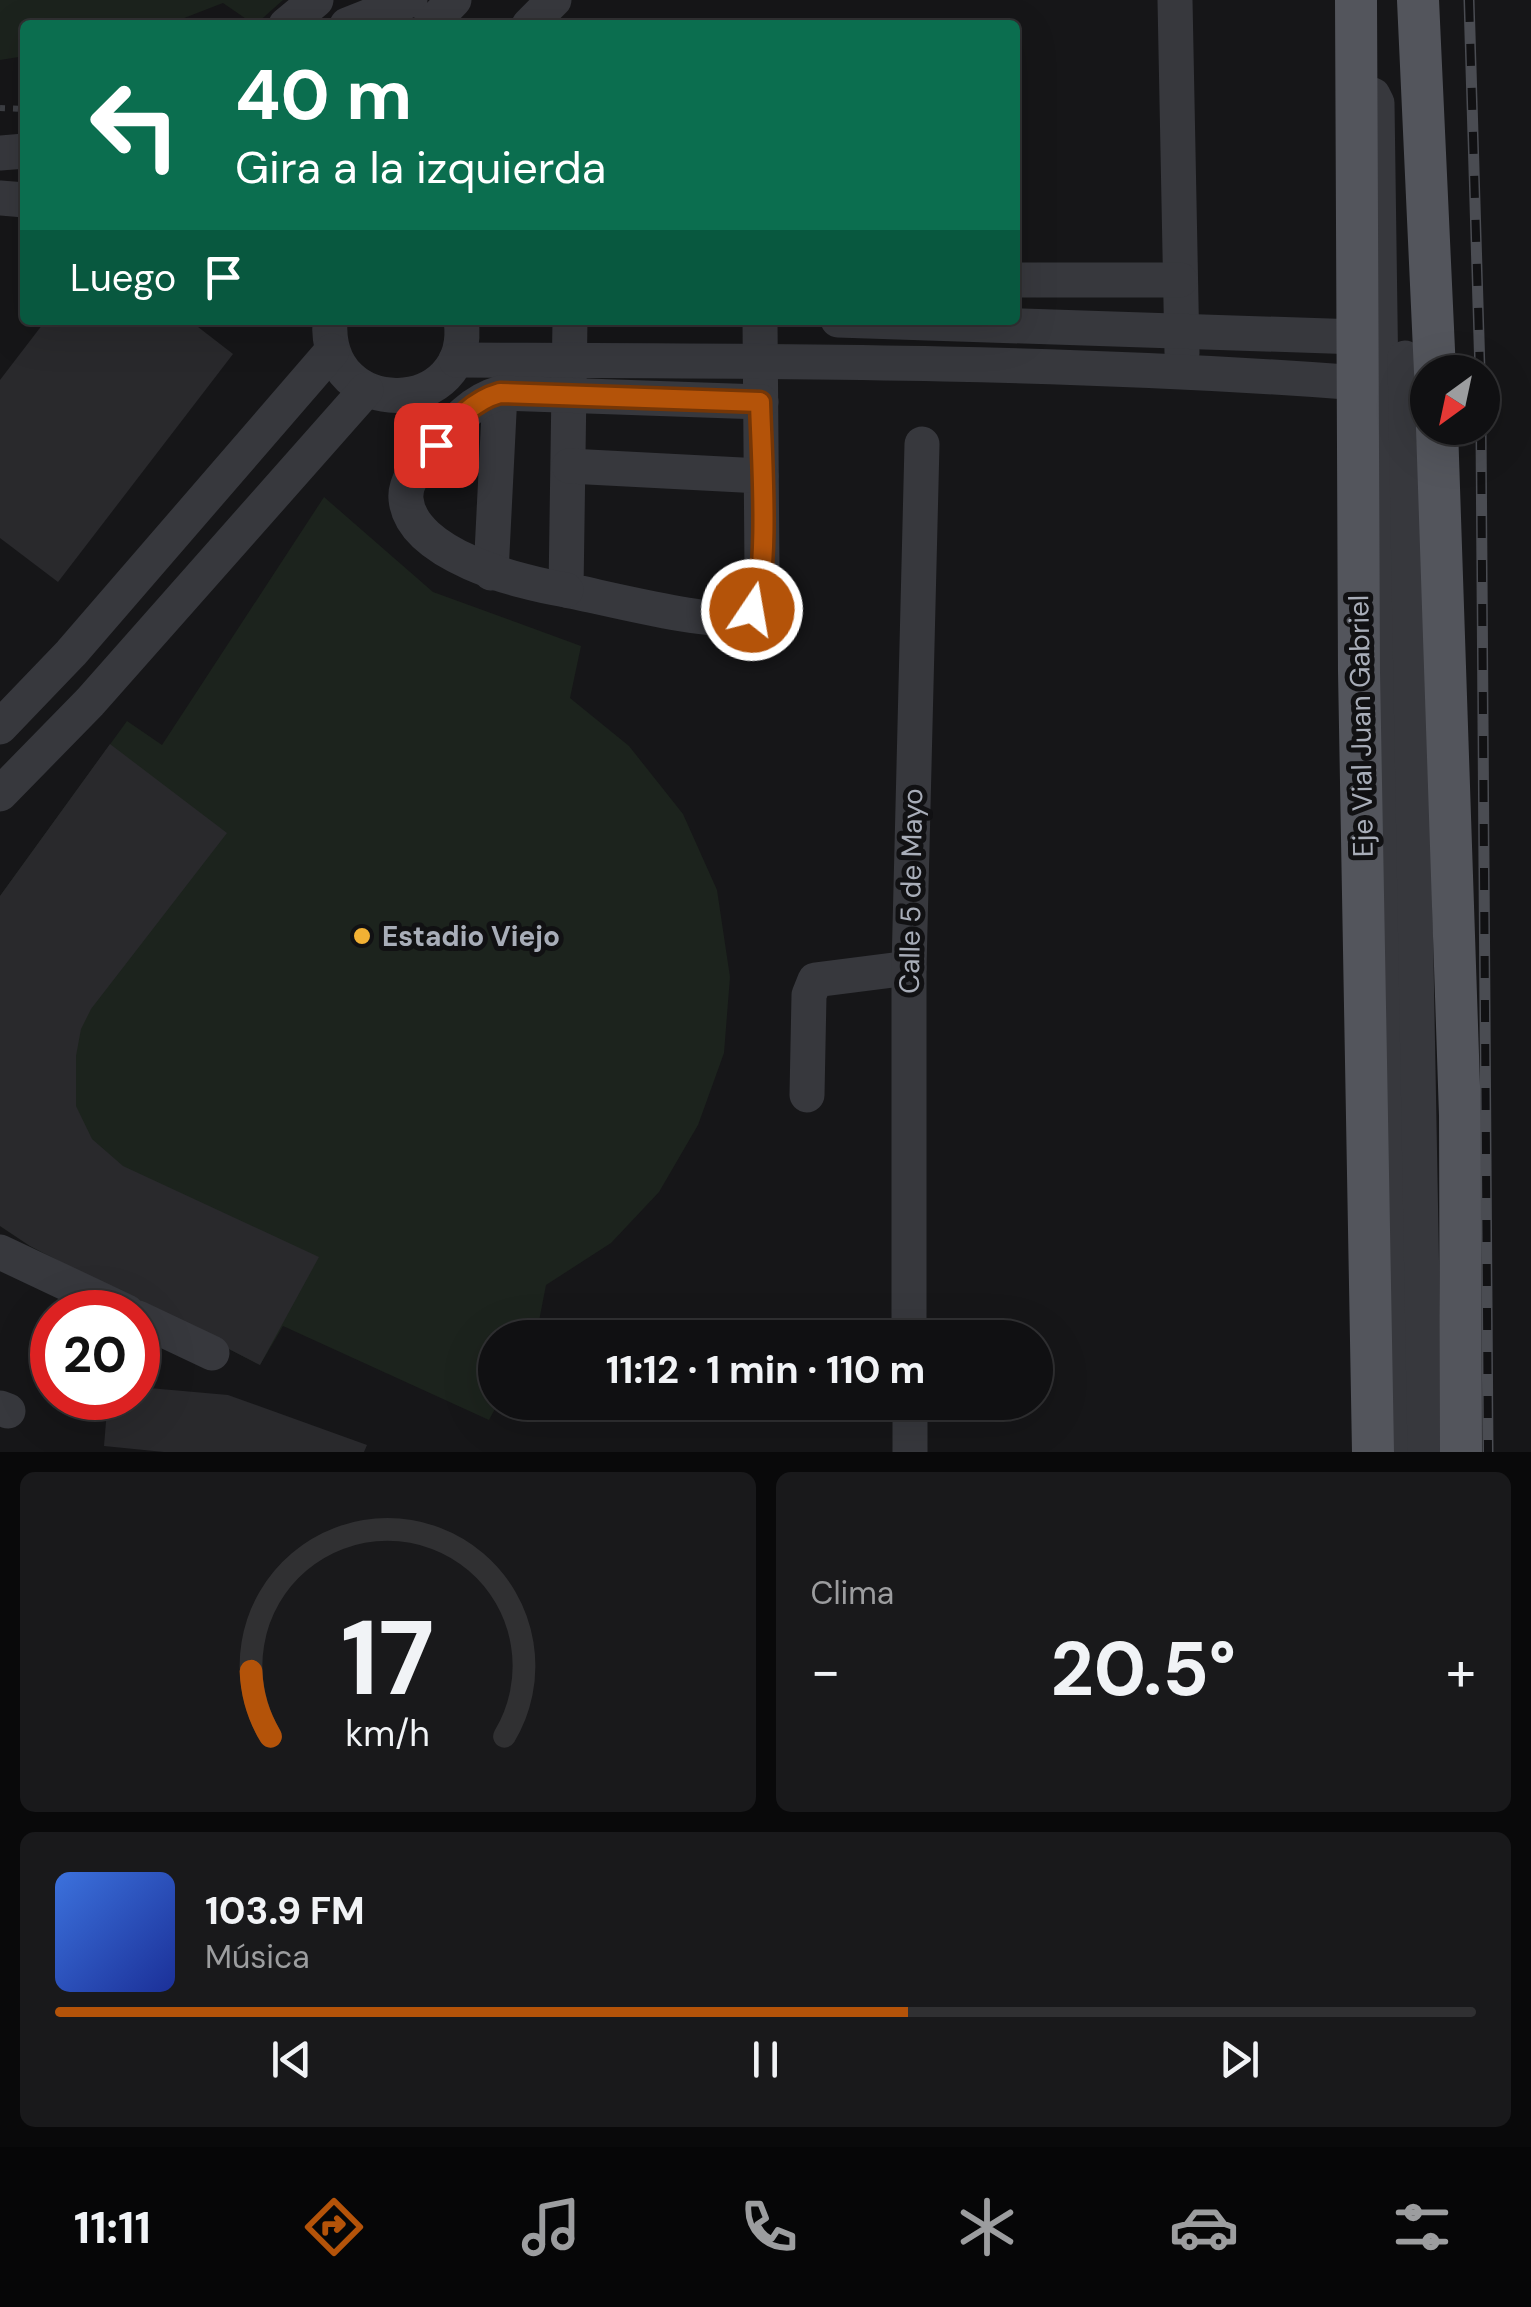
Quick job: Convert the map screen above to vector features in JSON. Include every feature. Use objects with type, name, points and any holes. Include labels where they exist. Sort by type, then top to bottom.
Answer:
[{"type":"main road","name":"Eje Vial Juan Gabriel","points":[[1356,0],[1359,671],[1373,1452]]},
{"type":"main road","points":[[1418,0],[1434,355]]},
{"type":"main road","points":[[1438,445],[1460,1115],[1461,1452]]},
{"type":"street","points":[[292,20],[316,0]]},
{"type":"street","points":[[359,20],[410,0]]},
{"type":"street","points":[[435,20],[454,0]]},
{"type":"street","points":[[534,20],[554,0]]},
{"type":"street","points":[[1175,0],[1182,374]]},
{"type":"street","points":[[1356,63],[1378,104],[1396,1452]]},
{"type":"street","points":[[1422,75],[1401,127],[1426,1452]]},
{"type":"street","points":[[1020,280],[1180,280]]},
{"type":"street","points":[[1020,324],[1359,337]]},
{"type":"street","points":[[44,753],[2,721],[84,638],[331,336],[352,380],[366,390],[383,396],[418,394],[433,386],[456,360],[462,344],[462,325]]},
{"type":"street","points":[[566,590],[570,325]]},
{"type":"street","points":[[760,325],[760,362],[760,402],[762,570],[759,598],[752,610],[741,617],[726,620],[492,573],[432,541],[414,520],[406,500],[409,483],[454,424],[483,398],[570,378],[760,362],[1182,374],[1360,384]]},
{"type":"street","points":[[826,325],[828,363]]},
{"type":"street","points":[[996,325],[996,368]]},
{"type":"street","points":[[456,360],[760,402]]},
{"type":"street","points":[[0,794],[44,753],[366,390]]},
{"type":"street","points":[[492,573],[500,393]]},
{"type":"street","name":"Calle 5 de Mayo","points":[[910,1320],[909,968],[922,444]]},
{"type":"street","points":[[569,466],[761,476]]},
{"type":"street","points":[[807,1095],[809,995],[815,980],[909,968]]},
{"type":"street","points":[[0,1252],[80,1290]]},
{"type":"street","points":[[160,1328],[212,1353]]},
{"type":"street","points":[[910,1420],[910,1452]]},
{"type":"shaded area","points":[[0,0],[283,0],[261,20],[248,20],[223,3],[179,20],[20,20],[20,57],[0,60]]},
{"type":"shaded area","name":"Estadio Viejo","points":[[324,497],[433,592],[581,646],[570,698],[629,746],[683,814],[717,890],[730,977],[724,1053],[698,1125],[659,1192],[611,1243],[546,1285],[539,1320],[478,1320],[478,1415],[283,1326],[260,1365],[160,1313],[160,1290],[115,1290],[0,1226],[0,896],[127,721],[162,745]]},
{"type":"building","points":[[42,325],[195,325],[233,354],[58,582],[0,538],[0,380]]},
{"type":"building","points":[[110,744],[227,833],[91,1009],[81,1029],[76,1056],[76,1106],[92,1139],[123,1166],[319,1257],[260,1365],[160,1313],[160,1290],[115,1290],[0,1226],[0,896]]},
{"type":"building","points":[[160,1389],[228,1395],[367,1445],[364,1452],[164,1452],[104,1446],[106,1420],[160,1420]]},
{"type":"railway","points":[[1469,0],[1479,355]]},
{"type":"railway","points":[[1481,445],[1488,1452]]},
{"type":"place","name":"Estadio Viejo","points":[[362,936]]},
{"type":"route","points":[[436,445],[468,409],[483,398],[500,393],[760,402],[762,570],[759,598],[752,610]]}]
